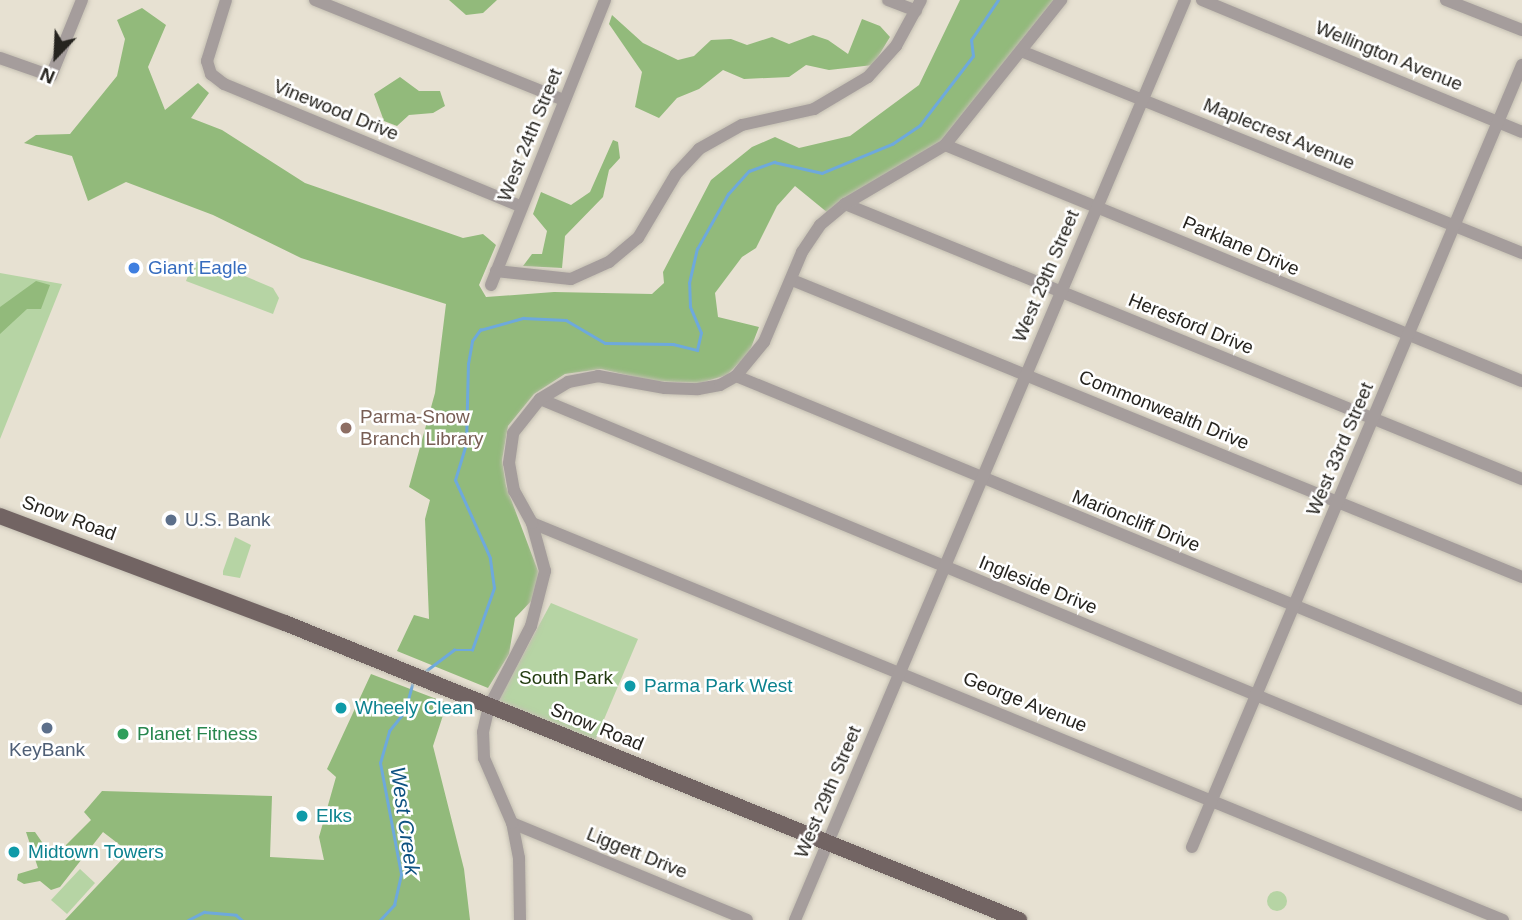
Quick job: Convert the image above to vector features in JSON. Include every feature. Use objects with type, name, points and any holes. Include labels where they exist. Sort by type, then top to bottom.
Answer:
[{"type":"main road","name":"Snow Road","points":[[0,516],[379,661],[1019,920]]},
{"type":"street","points":[[0,58],[51,76],[82,0]]},
{"type":"street","name":"Vinewood Drive","points":[[226,0],[207,61],[211,74],[224,85],[522,207]]},
{"type":"street","points":[[315,0],[564,100]]},
{"type":"street","name":"West 24th Street","points":[[491,285],[605,0]]},
{"type":"street","points":[[496,271],[571,279],[609,262],[638,238],[676,174],[699,149],[734,128],[814,109],[868,77],[896,46],[918,6],[888,0]]},
{"type":"street","points":[[520,920],[523,904],[512,823],[484,758],[489,707],[541,599],[545,571],[532,523],[514,491],[509,463],[513,433],[540,399],[568,382],[598,376],[665,388],[698,389],[720,385],[736,376],[764,342],[802,252],[820,225],[845,204],[945,145],[1060,0]]},
{"type":"street","name":"West 29th Street","points":[[795,920],[1185,0]]},
{"type":"street","name":"Wellington Avenue","points":[[1202,0],[1522,132]]},
{"type":"street","points":[[1446,0],[1522,30]]},
{"type":"street","name":"Maplecrest Avenue","points":[[1021,51],[1522,253]]},
{"type":"street","name":"West 33rd Street","points":[[1192,847],[1522,65]]},
{"type":"street","name":"Parklane Drive","points":[[945,145],[1522,381]]},
{"type":"street","name":"Heresford Drive","points":[[845,204],[1522,479]]},
{"type":"street","name":"Commonwealth Drive","points":[[792,280],[1522,576]]},
{"type":"street","name":"Marioncliff Drive","points":[[736,376],[1522,699]]},
{"type":"street","name":"Ingleside Drive","points":[[540,399],[1522,805]]},
{"type":"street","name":"George Avenue","points":[[532,523],[899,676],[1213,799],[1503,920]]},
{"type":"street","name":"Liggett Drive","points":[[512,823],[747,920]]},
{"type":"green space","points":[[449,0],[497,0],[483,13],[466,15]]},
{"type":"green space","points":[[960,0],[1055,0],[943,142],[828,213],[795,186],[777,206],[756,248],[742,257],[715,293],[718,317],[759,327],[749,353],[727,375],[700,383],[653,381],[601,369],[565,374],[534,394],[508,426],[502,460],[506,486],[538,571],[536,596],[515,618],[509,654],[488,688],[397,651],[414,615],[429,619],[425,519],[430,500],[409,487],[435,393],[446,304],[301,258],[213,215],[126,182],[88,201],[72,156],[24,143],[36,135],[70,134],[117,76],[125,39],[117,20],[142,8],[166,25],[148,67],[165,110],[198,83],[209,93],[191,118],[222,130],[305,183],[463,238],[483,234],[496,245],[479,285],[486,297],[554,292],[652,294],[664,283],[663,272],[711,180],[752,147],[775,137],[799,148],[850,136],[919,85]]},
{"type":"green space","points":[[612,15],[643,43],[678,60],[694,56],[711,40],[731,39],[747,45],[772,37],[789,44],[813,35],[828,40],[848,54],[862,19],[880,26],[890,37],[873,65],[829,70],[806,65],[789,77],[744,79],[723,70],[699,89],[677,98],[659,118],[635,107],[642,72],[609,24]]},
{"type":"green space","points":[[400,77],[419,91],[440,91],[445,106],[433,113],[409,115],[397,126],[384,121],[374,94]]},
{"type":"green space","points":[[613,140],[618,142],[620,158],[609,170],[603,197],[565,236],[562,268],[523,266],[532,254],[542,254],[547,231],[533,214],[541,192],[571,205],[590,192]]},
{"type":"green space","points":[[202,258],[273,288],[279,298],[273,314],[186,281],[192,266]]},
{"type":"green space","points":[[0,273],[62,284],[0,439]]},
{"type":"green space","points":[[36,281],[50,285],[41,309],[27,309],[0,334],[0,307]]},
{"type":"green space","points":[[235,537],[251,545],[240,578],[223,575]]},
{"type":"green space","name":"South Park","points":[[551,603],[638,639],[594,743],[497,703]]},
{"type":"green space","points":[[371,674],[447,703],[433,746],[464,869],[470,920],[65,920],[129,852],[103,832],[60,887],[51,890],[40,881],[24,884],[17,880],[18,874],[38,868],[26,832],[35,832],[53,858],[91,820],[84,812],[102,791],[272,796],[270,857],[324,860],[319,837],[336,777],[327,769]]},
{"type":"green space","points":[[80,869],[95,883],[67,914],[51,900]]},
{"type":"green space","points":[[1277,891],[1284,894],[1287,901],[1284,908],[1277,911],[1270,908],[1267,901],[1270,894]]},
{"type":"waterway","name":"West Creek","points":[[423,673],[454,650],[472,650],[494,588],[490,558],[455,480],[466,444],[468,364],[472,341],[480,330],[523,318],[566,320],[605,343],[673,344],[697,350],[701,333],[690,307],[689,283],[697,249],[728,194],[749,171],[774,162],[822,173],[892,144],[920,125],[973,56],[971,40],[998,0]]},
{"type":"waterway","name":"West Creek","points":[[380,920],[394,905],[401,874],[380,763],[389,731],[405,711],[413,682]]},
{"type":"waterway","name":"West Creek","points":[[188,920],[204,912],[236,915],[242,920]]},
{"type":"place","name":"Giant Eagle","points":[[134,268]]},
{"type":"place","name":"Parma-Snow Branch Library","points":[[346,428]]},
{"type":"place","name":"U.S. Bank","points":[[171,520]]},
{"type":"place","name":"Parma Park West","points":[[630,686]]},
{"type":"place","name":"Wheely Clean","points":[[341,708]]},
{"type":"place","name":"KeyBank","points":[[47,728]]},
{"type":"place","name":"Planet Fitness","points":[[123,734]]},
{"type":"place","name":"Elks","points":[[302,816]]},
{"type":"place","name":"Midtown Towers","points":[[14,852]]}]
